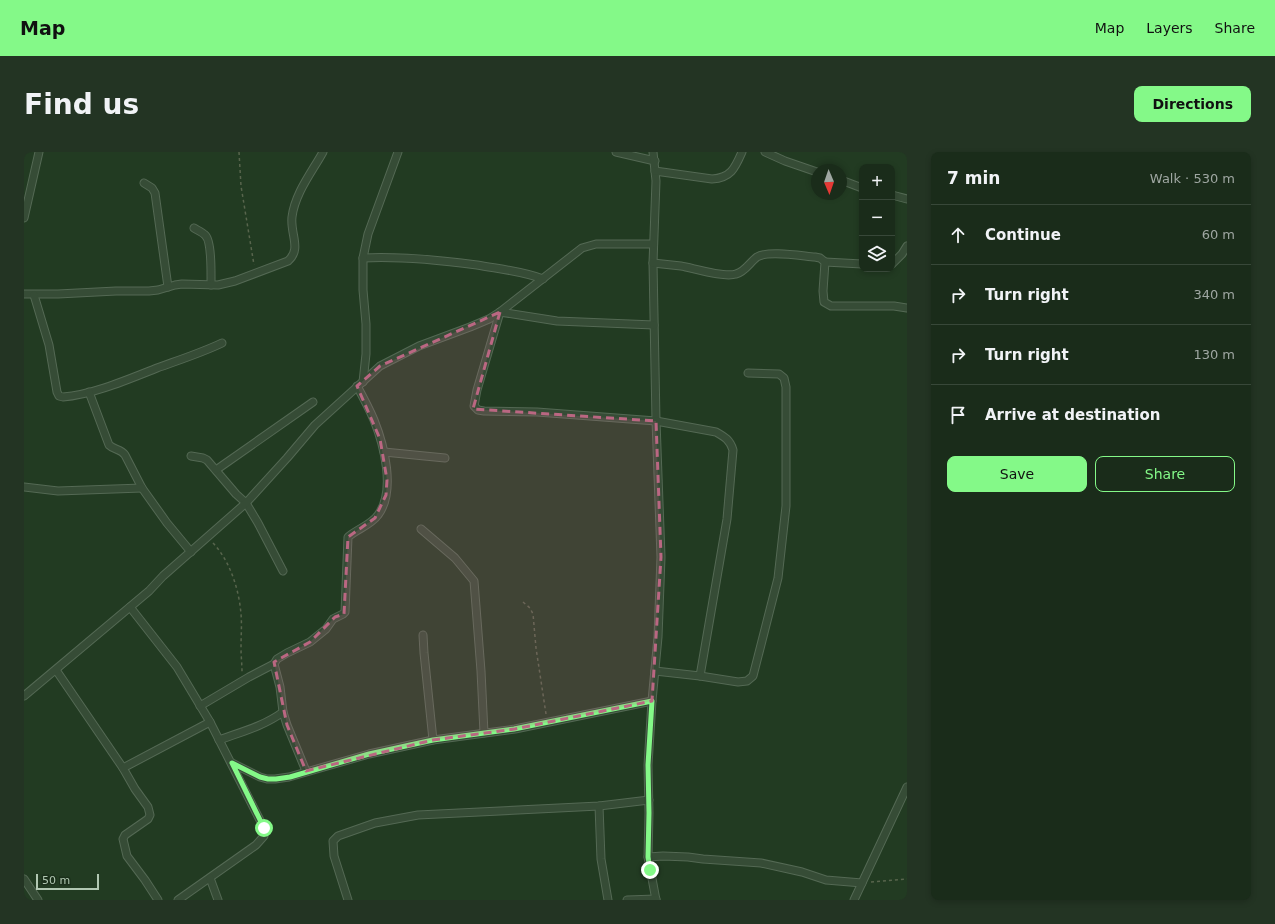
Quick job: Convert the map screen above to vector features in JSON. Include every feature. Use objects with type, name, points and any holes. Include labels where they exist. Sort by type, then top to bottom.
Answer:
[{"type":"street","points":[[24,218],[39,152]]},
{"type":"street","points":[[24,294],[149,291],[182,284],[218,285],[235,281],[288,261],[294,254],[295,246],[291,226],[294,207],[305,183],[323,152]]},
{"type":"street","points":[[200,706],[274,664],[277,659],[286,653],[310,642],[326,629],[333,620],[345,612],[348,536],[375,518],[381,509],[386,495],[387,480],[384,452],[360,384],[366,354],[363,258],[368,234],[398,152]]},
{"type":"street","points":[[616,152],[654,161]]},
{"type":"street","points":[[627,900],[656,900],[648,857],[648,765],[658,637],[661,558],[656,421],[653,263],[656,181],[653,152]]},
{"type":"street","points":[[655,170],[712,179],[721,178],[728,175],[737,163],[742,152]]},
{"type":"street","points":[[765,152],[811,170]]},
{"type":"street","points":[[847,182],[859,187]]},
{"type":"street","points":[[144,183],[152,188],[155,193],[168,287]]},
{"type":"street","points":[[895,196],[907,199]]},
{"type":"street","points":[[194,228],[204,234],[208,240],[211,285]]},
{"type":"street","points":[[24,696],[130,607],[246,503],[288,458],[315,425],[380,366],[419,346],[489,319],[582,248],[596,244],[653,244]]},
{"type":"street","points":[[895,261],[907,246]]},
{"type":"street","points":[[653,263],[679,266],[724,275],[736,274],[757,257],[767,254],[797,255],[820,258],[826,262],[859,264]]},
{"type":"street","points":[[363,258],[388,257],[444,261],[523,273],[543,279]]},
{"type":"street","points":[[826,262],[823,292],[824,302],[830,306],[894,306],[907,308]]},
{"type":"street","points":[[34,294],[49,345],[59,396],[63,397],[89,392],[191,357],[222,342]]},
{"type":"street","points":[[500,312],[557,321],[654,325]]},
{"type":"street","points":[[500,312],[477,390],[474,406],[478,410],[537,412],[656,421],[716,432],[723,435],[731,443],[733,450],[727,519],[700,676]]},
{"type":"street","points":[[655,670],[738,682],[747,681],[753,676],[778,578],[786,506],[786,382],[779,374],[748,373]]},
{"type":"street","points":[[89,392],[108,443],[114,449],[121,451],[126,455],[142,488],[167,523],[191,552]]},
{"type":"street","points":[[216,470],[313,402]]},
{"type":"street","points":[[384,452],[445,458]]},
{"type":"street","points":[[191,456],[206,459],[236,494],[246,503],[283,571]]},
{"type":"street","points":[[24,487],[58,491],[142,488]]},
{"type":"street","points":[[420,530],[455,558],[474,581],[484,733]]},
{"type":"street","points":[[130,607],[177,667],[210,722],[264,828],[264,836],[256,845],[178,900]]},
{"type":"street","points":[[423,635],[424,661],[433,740]]},
{"type":"street","points":[[274,664],[280,687],[283,712],[290,735],[306,771]]},
{"type":"street","points":[[56,670],[123,768],[150,812],[148,819],[125,835],[123,839],[127,856],[158,900]]},
{"type":"street","points":[[232,763],[260,777],[268,779],[290,777],[306,771],[369,754],[433,740],[514,729],[652,701]]},
{"type":"street","points":[[219,740],[263,724],[272,720],[283,712]]},
{"type":"street","points":[[123,768],[210,722]]},
{"type":"street","points":[[854,900],[907,787]]},
{"type":"street","points":[[348,900],[334,856],[333,841],[335,838],[351,831],[375,823],[418,815],[599,806],[649,800]]},
{"type":"street","points":[[599,806],[601,859],[608,900]]},
{"type":"street","points":[[648,857],[663,856],[762,863],[802,872],[826,880],[862,883]]},
{"type":"street","points":[[210,878],[218,900]]},
{"type":"street","points":[[24,879],[38,900]]},
{"type":"path","points":[[239,152],[241,186],[255,274]]},
{"type":"path","points":[[208,537],[221,551],[238,595],[241,614],[243,681]]},
{"type":"path","points":[[523,602],[530,608],[533,614],[536,648],[547,722]]},
{"type":"path","points":[[862,883],[907,879]]},
{"type":"highlighted area","points":[[500,312],[473,409],[656,421],[661,557],[652,701],[515,729],[433,740],[306,771],[287,725],[274,662],[310,642],[335,617],[344,614],[348,537],[375,518],[386,495],[387,480],[380,439],[357,386],[380,366]]},
{"type":"route","points":[[264,828],[232,763],[260,777],[268,779],[290,777],[306,771],[369,754],[433,740],[514,729],[652,701],[648,765],[648,857],[650,870]]}]
